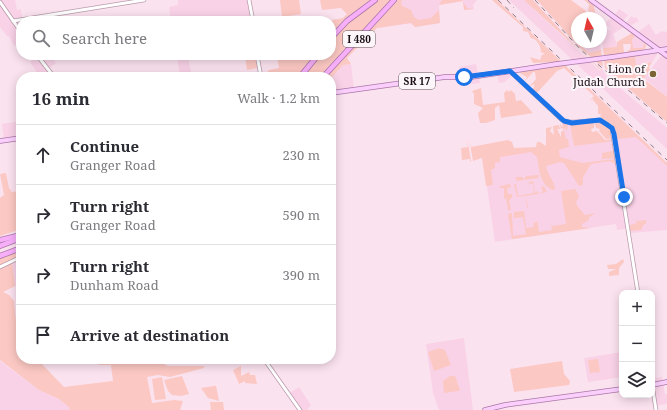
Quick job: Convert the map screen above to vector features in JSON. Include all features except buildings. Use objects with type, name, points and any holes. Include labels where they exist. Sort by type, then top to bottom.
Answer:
[{"type":"highway","name":"I 480","points":[[336,33],[347,21],[375,0]]},
{"type":"highway","name":"I 480","points":[[328,72],[394,0]]},
{"type":"highway","points":[[304,72],[314,60]]},
{"type":"highway","points":[[0,240],[16,237]]},
{"type":"highway","points":[[0,246],[16,238]]},
{"type":"highway","points":[[0,255],[16,249]]},
{"type":"main road","points":[[591,0],[667,56]]},
{"type":"main road","points":[[638,53],[646,48],[646,40]]},
{"type":"main road","name":"SR 17","points":[[336,92],[446,76],[470,77],[667,49]]},
{"type":"main road","points":[[0,141],[16,139]]},
{"type":"main road","points":[[655,384],[667,382]]},
{"type":"main road","points":[[484,410],[505,405],[619,389]]},
{"type":"street","points":[[44,16],[144,0]]},
{"type":"street","points":[[249,0],[252,16]]},
{"type":"street","points":[[597,4],[600,0]]},
{"type":"street","points":[[0,2],[16,25]]},
{"type":"street","points":[[41,60],[50,72]]},
{"type":"street","points":[[259,60],[260,72]]},
{"type":"street","points":[[510,71],[564,121],[572,123],[597,120],[607,123],[614,134],[638,290]]},
{"type":"street","points":[[0,267],[16,259]]},
{"type":"street","points":[[268,364],[300,410]]},
{"type":"street","points":[[654,398],[656,410]]},
{"type":"shaded area","points":[[0,0],[15,0],[17,10],[21,9],[22,16],[16,16],[16,45],[14,46],[9,36],[7,36],[0,27]]},
{"type":"shaded area","points":[[178,0],[247,0],[249,16],[170,16],[169,7],[178,5]]},
{"type":"shaded area","points":[[280,0],[299,0],[301,14],[282,16]]},
{"type":"shaded area","points":[[320,0],[370,0],[346,18],[336,29],[336,19],[343,18],[347,14],[341,8],[322,10]]},
{"type":"shaded area","points":[[378,0],[391,0],[336,59],[336,36],[345,26]]},
{"type":"shaded area","points":[[397,0],[403,0],[401,2],[402,6],[411,10],[414,17],[419,20],[431,18],[439,10],[440,23],[415,27],[411,23],[377,28],[347,58],[351,64],[343,65],[336,73],[330,72]]},
{"type":"shaded area","points":[[403,0],[477,0],[473,5],[474,9],[464,10],[463,1],[439,5],[440,23],[415,27],[411,23],[379,28]]},
{"type":"shaded area","points":[[442,0],[462,0],[463,1],[439,5]]},
{"type":"shaded area","points":[[492,0],[497,0],[667,163],[667,166],[636,137],[617,139],[610,123],[601,119],[600,110],[600,114],[598,114],[598,106],[593,100],[591,102],[594,98],[589,101],[594,96],[564,68],[557,71],[536,94],[531,89],[534,88],[534,84],[529,87],[536,79],[535,72],[533,72],[524,82],[527,77],[520,73],[521,71],[559,66],[554,62],[533,63],[530,57],[540,60],[542,55],[545,54],[541,52],[538,43],[531,38],[528,32],[523,31],[523,27]]},
{"type":"shaded area","points":[[509,0],[524,0],[571,44],[571,48],[575,48],[600,71],[602,69],[607,77],[667,128],[667,149]]},
{"type":"shaded area","points":[[524,0],[533,0],[571,43]]},
{"type":"shaded area","points":[[537,0],[571,0],[586,11],[571,12],[571,38]]},
{"type":"shaded area","points":[[584,0],[588,0],[594,6],[595,12],[588,11],[589,4]]},
{"type":"shaded area","points":[[463,2],[467,8],[474,9],[464,10]]},
{"type":"shaded area","points":[[619,9],[628,15],[623,21],[615,15]]},
{"type":"shaded area","points":[[631,16],[634,18],[636,17],[639,21],[630,26],[626,23]]},
{"type":"shaded area","points":[[611,17],[624,27],[613,34],[618,47],[603,49],[607,48],[607,29],[611,29],[607,26],[607,22]]},
{"type":"shaded area","points":[[649,24],[656,35],[662,31],[667,31],[667,47],[660,48],[638,32]]},
{"type":"shaded area","points":[[632,33],[635,35],[632,40],[633,48],[643,48],[644,43],[646,45],[645,49],[627,53],[628,50],[630,50],[631,44],[623,44],[624,53],[604,56],[603,48],[617,47],[617,42]]},
{"type":"shaded area","points":[[633,34],[645,43],[643,49],[633,51],[631,38]]},
{"type":"shaded area","points":[[577,48],[601,69],[602,71]]},
{"type":"shaded area","points":[[580,48],[584,48],[589,53],[601,50],[603,66]]},
{"type":"shaded area","points":[[584,48],[601,48],[601,51],[589,53]]},
{"type":"shaded area","points":[[658,53],[650,66],[648,62],[644,63],[645,65],[636,64],[635,56]]},
{"type":"shaded area","points":[[640,54],[641,56],[635,57],[636,64],[639,65],[652,62],[649,67],[650,69],[644,78],[645,80],[667,97],[667,122],[605,68],[604,60]]},
{"type":"shaded area","points":[[663,55],[667,58],[667,97],[644,78]]},
{"type":"shaded area","points":[[32,60],[54,60],[56,63],[48,69],[50,72],[37,72],[30,62]]},
{"type":"shaded area","points":[[178,60],[189,60],[191,72],[179,72]]},
{"type":"shaded area","points":[[246,60],[256,60],[257,68],[247,70]]},
{"type":"shaded area","points":[[278,60],[310,60],[301,72],[267,72],[269,70],[279,68]]},
{"type":"shaded area","points":[[316,60],[335,60],[324,72],[307,72]]},
{"type":"shaded area","points":[[351,64],[354,90],[336,92],[336,73],[343,65]]},
{"type":"shaded area","points":[[476,64],[480,83],[471,84],[470,77],[460,77],[459,67]]},
{"type":"shaded area","points":[[509,73],[512,75],[505,82],[499,83],[497,74]]},
{"type":"shaded area","points":[[481,88],[483,105],[505,102],[504,93],[507,90],[509,92],[511,90],[515,94],[516,101],[521,100],[533,113],[501,118],[499,105],[495,108],[495,120],[480,123],[478,113],[483,108],[474,104],[474,94],[472,91]]},
{"type":"shaded area","points":[[594,121],[607,126],[613,138],[606,139],[599,131],[600,129],[596,128]]},
{"type":"shaded area","points":[[594,121],[594,128],[591,129],[592,132],[597,131],[605,140],[613,139],[614,141],[574,146],[570,124]]},
{"type":"shaded area","points":[[16,122],[16,139],[4,140],[2,124]]},
{"type":"shaded area","points":[[564,122],[568,124],[567,131],[565,128],[564,130],[563,128],[561,129],[560,125],[561,124],[563,127],[562,123]]},
{"type":"shaded area","points":[[562,123],[571,124],[574,146],[636,136],[667,166],[667,230],[631,233],[629,222],[626,223],[625,229],[617,230],[616,224],[495,242],[483,159],[566,145]]},
{"type":"shaded area","points":[[559,125],[560,129],[557,129],[561,137],[561,132],[564,130],[569,146],[571,146],[559,150],[560,157],[582,163],[615,159],[618,168],[614,163],[609,161],[591,164],[583,177],[583,185],[579,186],[564,163],[560,162],[546,166],[555,189],[553,190],[543,181],[537,157],[531,152],[500,157],[500,162],[495,163],[495,168],[491,170],[493,185],[486,186],[482,158],[473,161],[469,138],[471,147],[508,140],[512,142],[514,148],[536,147],[537,142],[540,142],[546,146],[546,128],[552,127],[550,131],[554,135],[553,126]]},
{"type":"shaded area","points":[[467,138],[471,161],[470,162],[470,159],[462,160],[461,148],[468,147]]},
{"type":"shaded area","points":[[614,143],[616,158],[602,159],[602,153],[613,151],[612,145],[610,145]]},
{"type":"shaded area","points":[[6,173],[9,188],[12,192],[16,192],[16,231],[0,236],[0,198],[4,195],[0,174]]},
{"type":"shaded area","points":[[539,175],[538,178],[524,180],[526,176]]},
{"type":"shaded area","points":[[515,177],[523,177],[524,180],[517,181]]},
{"type":"shaded area","points":[[533,181],[535,193],[537,191],[538,193],[543,192],[541,187],[544,186],[547,192],[517,197],[514,184],[516,184],[518,196],[534,193],[533,184],[527,183]]},
{"type":"shaded area","points":[[510,184],[511,187],[507,188],[508,194],[512,194],[509,201],[511,210],[508,210],[506,198],[504,199],[504,188],[500,188],[500,186]]},
{"type":"shaded area","points":[[575,189],[579,196],[576,203],[585,215],[596,213],[582,224],[582,227],[591,228],[512,239],[508,214],[512,213],[513,236],[526,234],[523,217],[514,218],[514,212],[524,211],[526,228],[534,227],[533,223],[537,222],[537,219],[539,232],[552,230],[551,223],[552,226],[566,224],[561,191]]},
{"type":"shaded area","points":[[646,220],[646,224],[644,224],[641,230],[630,231],[630,225],[637,223],[636,221]]},
{"type":"shaded area","points":[[16,250],[16,259],[12,261],[15,286],[3,292],[9,295],[14,301],[16,322],[16,364],[42,364],[64,387],[113,381],[111,365],[98,364],[164,364],[168,366],[204,366],[204,368],[170,377],[158,375],[147,377],[152,403],[174,400],[183,401],[180,410],[69,410],[70,408],[59,399],[39,390],[0,360],[0,256]]},
{"type":"shaded area","points":[[16,259],[15,286],[12,261]]},
{"type":"shaded area","points":[[623,259],[624,262],[619,268],[619,275],[609,276],[609,272],[616,269],[608,269],[607,265],[616,264]]},
{"type":"shaded area","points":[[464,338],[473,410],[439,410],[433,393],[426,344]]},
{"type":"shaded area","points":[[439,348],[445,350],[451,365],[434,371],[428,352]]},
{"type":"shaded area","points":[[619,352],[619,377],[588,382],[584,358]]},
{"type":"shaded area","points":[[598,359],[600,372],[590,373],[588,360]]},
{"type":"shaded area","points":[[0,361],[39,390],[59,399],[70,408],[69,410],[0,410]]},
{"type":"shaded area","points":[[562,361],[564,374],[570,381],[569,385],[514,392],[510,369]]},
{"type":"shaded area","points":[[241,366],[241,376],[249,372],[250,375],[255,375],[257,384],[245,383],[245,381],[239,384],[233,370]]},
{"type":"shaded area","points":[[182,376],[189,394],[181,396],[172,395],[168,391],[164,380]]},
{"type":"shaded area","points":[[450,376],[455,376],[460,390],[444,393],[443,381]]},
{"type":"shaded area","points":[[162,377],[166,399],[155,400],[152,379]]},
{"type":"shaded area","points":[[662,377],[665,394],[667,394],[667,404],[655,406],[655,378]]},
{"type":"shaded area","points":[[216,386],[219,401],[208,398],[201,388]]},
{"type":"shaded area","points":[[299,387],[311,405],[307,410],[299,410],[288,394]]},
{"type":"shaded area","points":[[210,402],[223,402],[224,410],[211,410]]},
{"type":"railway","points":[[498,0],[667,160]]},
{"type":"railway","points":[[507,0],[514,8]]},
{"type":"railway","points":[[535,0],[581,50],[667,123]]},
{"type":"place","name":"Lion of Judah Church","points":[[653,74]]},
{"type":"route","points":[[464,77],[510,71],[564,121],[572,123],[601,120],[607,123],[612,128],[614,134],[624,197]]}]
